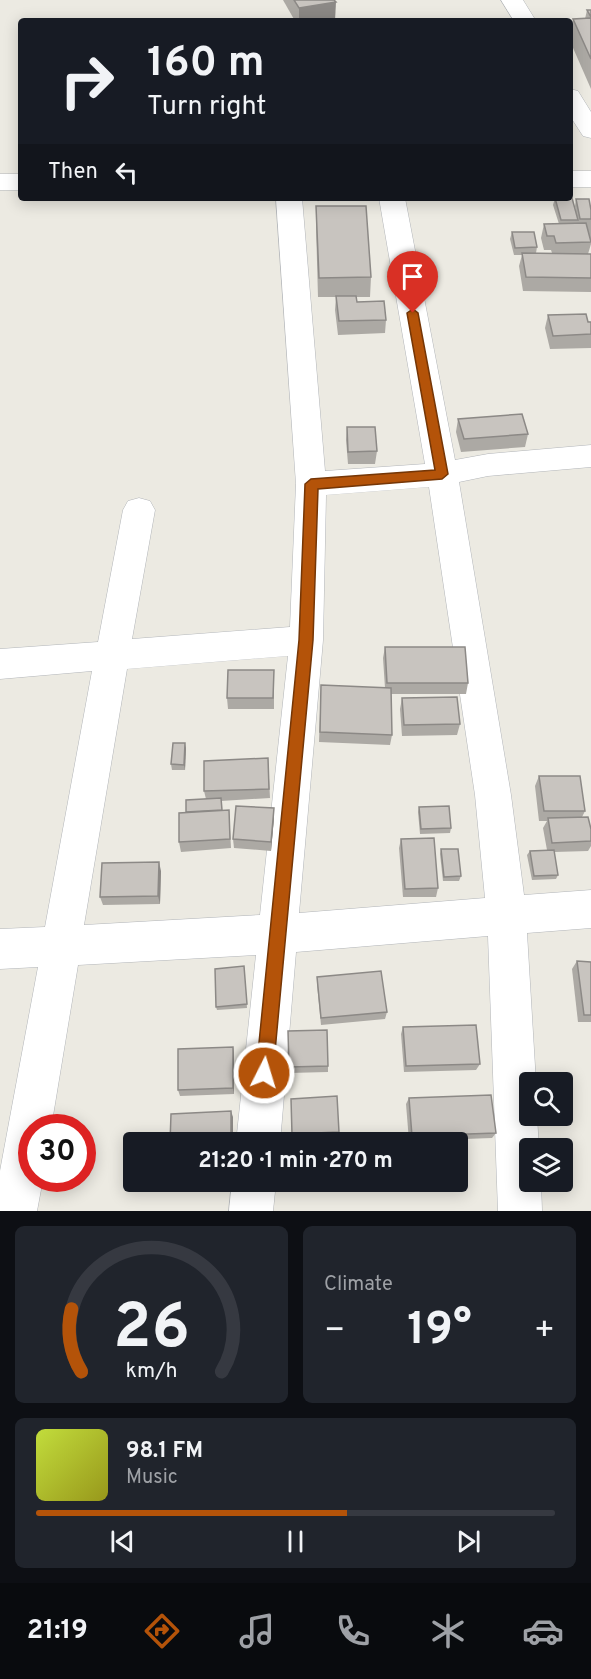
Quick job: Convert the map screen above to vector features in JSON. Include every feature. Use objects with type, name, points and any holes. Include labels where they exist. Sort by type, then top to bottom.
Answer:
[{"type":"street","points":[[512,0],[523,18]]},
{"type":"street","points":[[573,101],[591,131]]},
{"type":"street","points":[[573,179],[591,179]]},
{"type":"street","points":[[0,182],[18,182]]},
{"type":"street","points":[[259,1132],[306,640],[311,484],[289,201]]},
{"type":"street","points":[[393,201],[442,474],[493,795],[507,917],[520,1211]]},
{"type":"street","points":[[311,484],[442,474],[488,465],[591,456]]},
{"type":"street","points":[[15,1211],[63,946],[111,656],[139,510]]},
{"type":"street","points":[[0,664],[306,640]]},
{"type":"street","points":[[0,949],[278,934],[591,909]]},
{"type":"street","points":[[252,1211],[253,1192]]},
{"type":"building","points":[[294,0],[334,0],[336,2],[299,8]]},
{"type":"building","points":[[591,18],[591,59],[573,19]]},
{"type":"building","points":[[576,199],[589,199],[591,219],[580,219]]},
{"type":"building","points":[[556,201],[573,201],[578,220],[561,220]]},
{"type":"building","points":[[316,206],[366,206],[371,277],[319,278]]},
{"type":"building","points":[[586,223],[591,242],[556,243],[554,236],[547,236],[544,224]]},
{"type":"building","points":[[512,232],[534,232],[537,247],[515,248]]},
{"type":"building","points":[[522,253],[591,254],[591,278],[526,277]]},
{"type":"building","points":[[336,296],[356,296],[357,302],[384,301],[386,320],[339,321]]},
{"type":"building","points":[[586,314],[588,322],[591,322],[591,334],[553,336],[548,315]]},
{"type":"building","points":[[522,414],[528,434],[464,439],[458,419]]},
{"type":"building","points":[[347,427],[375,427],[377,451],[348,452]]},
{"type":"building","points":[[385,647],[465,647],[468,683],[387,683]]},
{"type":"building","points":[[228,670],[274,670],[273,698],[227,698]]},
{"type":"building","points":[[321,685],[391,688],[392,735],[320,732]]},
{"type":"building","points":[[457,697],[460,724],[404,725],[402,698]]},
{"type":"building","points":[[173,743],[185,743],[184,765],[171,764]]},
{"type":"building","points":[[268,758],[269,789],[204,791],[204,761]]},
{"type":"building","points":[[539,776],[580,776],[585,811],[544,811]]},
{"type":"building","points":[[221,798],[222,810],[186,812],[186,800]]},
{"type":"building","points":[[236,806],[274,808],[271,842],[233,839]]},
{"type":"building","points":[[449,806],[451,828],[421,829],[419,807]]},
{"type":"building","points":[[229,810],[230,839],[179,842],[179,813]]},
{"type":"building","points":[[588,817],[591,841],[552,843],[548,818]]},
{"type":"building","points":[[434,838],[438,888],[405,889],[401,839]]},
{"type":"building","points":[[441,849],[458,849],[461,876],[444,877]]},
{"type":"building","points":[[554,850],[558,875],[534,876],[530,851]]},
{"type":"building","points":[[159,862],[158,896],[100,897],[102,863]]},
{"type":"building","points":[[577,961],[591,962],[591,1015],[584,1015]]},
{"type":"building","points":[[244,966],[247,1004],[216,1007],[215,969]]},
{"type":"building","points":[[381,971],[387,1012],[321,1018],[317,977]]},
{"type":"building","points":[[476,1025],[480,1064],[406,1066],[403,1027]]},
{"type":"building","points":[[327,1030],[328,1066],[289,1067],[288,1031]]},
{"type":"building","points":[[233,1047],[233,1088],[178,1090],[178,1049]]},
{"type":"building","points":[[491,1095],[496,1133],[412,1132],[409,1098]]},
{"type":"building","points":[[337,1096],[339,1132],[292,1132],[291,1099]]},
{"type":"building","points":[[231,1111],[231,1132],[170,1132],[171,1114]]},
{"type":"route","points":[[264,1073],[306,640],[311,484],[442,474],[413,313]]}]
